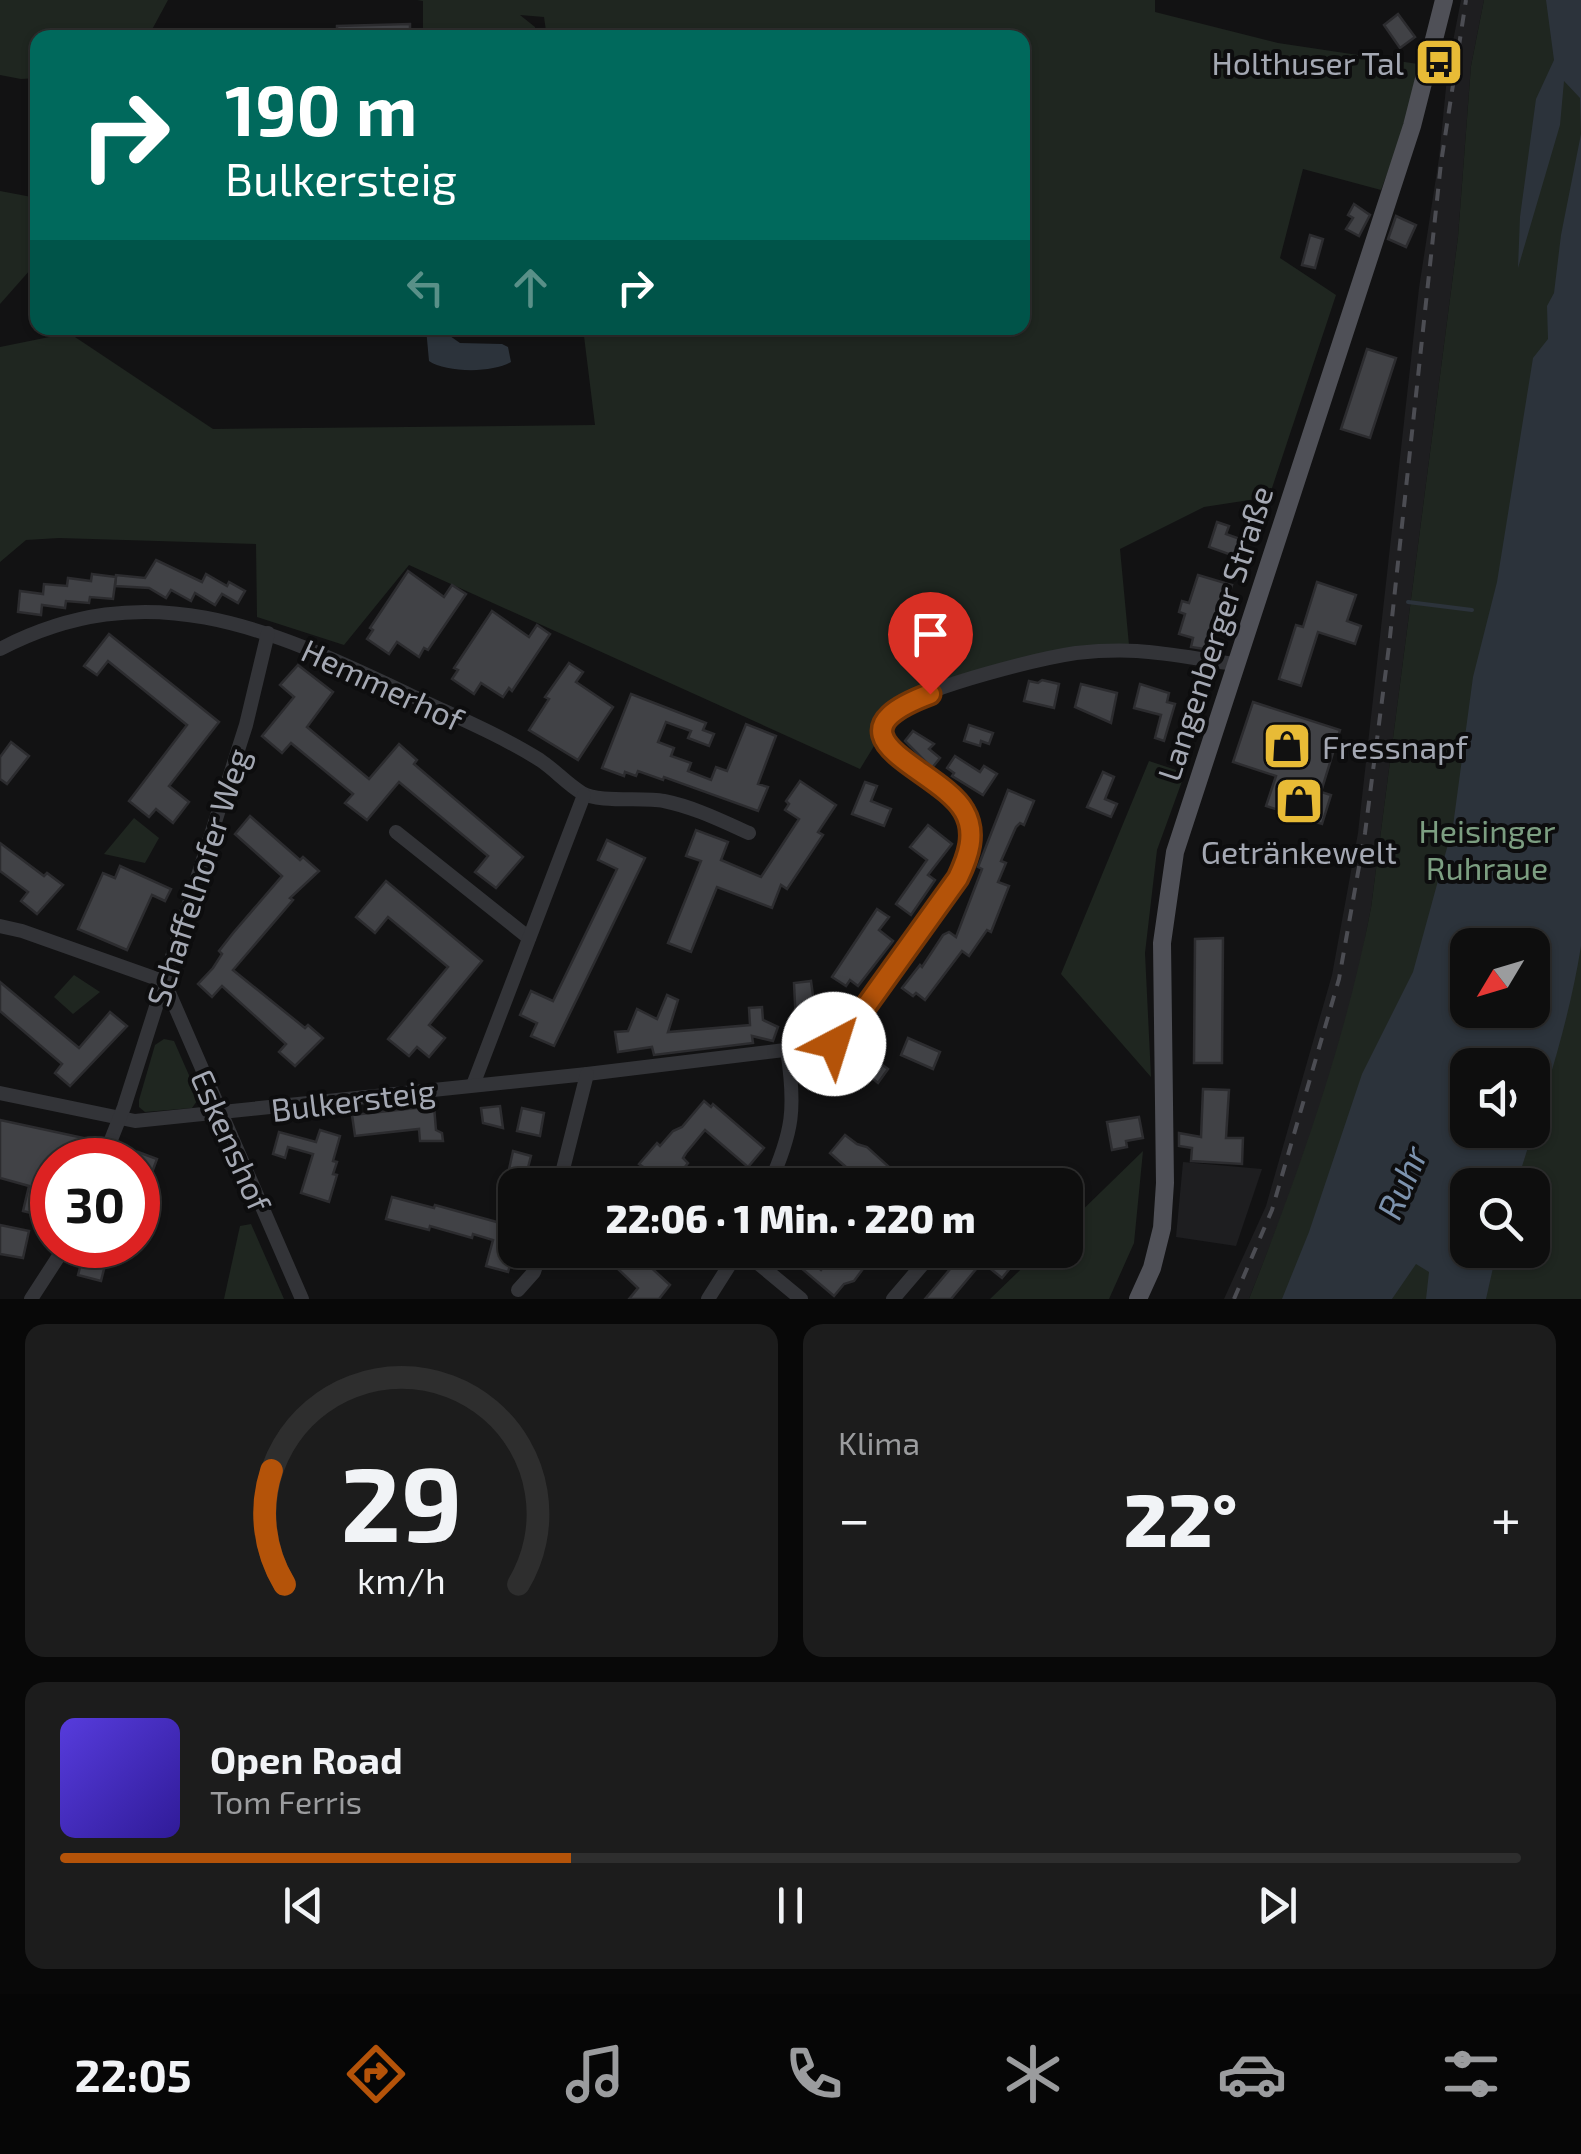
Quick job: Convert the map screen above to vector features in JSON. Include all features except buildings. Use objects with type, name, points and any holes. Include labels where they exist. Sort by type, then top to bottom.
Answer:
[{"type":"main road","name":"Langenberger Straße","points":[[1138,1299],[1152,1268],[1162,1228],[1162,943],[1175,852],[1412,126],[1444,0]]},
{"type":"street","name":"Hemmerhof","points":[[0,649],[66,621],[118,613],[202,614],[322,653],[510,743],[541,761],[584,795]]},
{"type":"street","name":"Schaffelhofer Weg","points":[[112,1138],[246,725],[268,633]]},
{"type":"street","name":"Bulkersteig","points":[[120,1118],[135,1121],[219,1113],[834,1044],[846,1034],[965,863],[970,841],[966,812],[948,792],[885,742],[884,727],[898,708],[985,675],[1076,653],[1137,651],[1235,664]]},
{"type":"street","points":[[473,1085],[584,795],[663,801],[696,810],[749,834]]},
{"type":"street","points":[[396,832],[529,938]]},
{"type":"street","points":[[0,926],[22,930],[163,981]]},
{"type":"street","name":"Eskenshof","points":[[163,981],[302,1299]]},
{"type":"street","points":[[776,1168],[792,1127],[787,1050]]},
{"type":"street","points":[[563,1168],[587,1074]]},
{"type":"street","points":[[0,1093],[120,1118]]},
{"type":"street","points":[[32,1299],[52,1268]]},
{"type":"street","points":[[518,1290],[535,1268]]},
{"type":"street","points":[[708,1299],[728,1268]]},
{"type":"street","points":[[762,1268],[801,1299]]},
{"type":"street","points":[[893,1299],[920,1268]]},
{"type":"shaded area","points":[[1461,0],[1484,0],[1471,66],[1458,237],[1371,908],[1356,985],[1321,1105],[1284,1210],[1249,1299],[1224,1299],[1266,1206],[1332,975],[1358,833],[1419,288],[1448,67]]},
{"type":"shaded area","points":[[1183,1162],[1262,1169],[1236,1246],[1176,1237]]},
{"type":"green space","points":[[0,0],[168,0],[152,30],[30,30],[30,78],[0,75]]},
{"type":"green space","points":[[417,0],[1155,0],[1155,12],[1278,43],[1418,64],[1405,126],[1381,190],[1303,169],[1280,258],[1336,295],[1269,497],[1204,507],[1120,549],[1129,645],[1078,648],[901,702],[860,769],[409,565],[344,645],[257,617],[256,544],[26,540],[0,562],[0,347],[72,335],[213,429],[595,425],[584,335],[1030,335],[1030,30],[546,30],[544,17],[520,15],[535,30],[423,30],[423,1]]},
{"type":"green space","name":"Heisinger Ruhraue","points":[[1484,0],[1581,0],[1581,1299],[1249,1299],[1319,1106],[1348,1008],[1371,908],[1458,237],[1471,66]]},
{"type":"green space","points":[[0,191],[30,197],[30,270],[0,304]]},
{"type":"green space","points":[[1149,761],[1185,773],[1157,850],[1145,953],[1151,1077],[1061,974]]},
{"type":"green space","points":[[134,818],[159,838],[145,863],[104,854]]},
{"type":"green space","points":[[74,975],[100,992],[73,1014],[54,997]]},
{"type":"green space","points":[[164,1039],[174,1041],[199,1098],[192,1108],[145,1112],[139,1107],[139,1100],[155,1045]]},
{"type":"green space","points":[[1143,1151],[1134,1243],[1109,1299],[990,1299],[1022,1268],[1083,1268],[1083,1209]]},
{"type":"green space","points":[[251,1224],[284,1299],[224,1299],[240,1226]]},
{"type":"water","points":[[1546,0],[1581,0],[1581,134],[1580,98],[1564,81],[1560,125],[1518,268],[1520,217],[1536,99],[1554,60]]},
{"type":"water","name":"Ruhr","points":[[1581,134],[1581,946],[1561,1037],[1550,1075],[1550,1048],[1450,1048],[1450,1148],[1528,1148],[1521,1168],[1450,1168],[1450,1268],[1493,1268],[1486,1299],[1426,1299],[1429,1272],[1416,1264],[1392,1299],[1282,1299],[1362,1074],[1413,972],[1453,826],[1473,677],[1497,582],[1533,358],[1548,339],[1547,306],[1554,293]]},
{"type":"water","points":[[427,335],[450,335],[460,343],[502,344],[508,347],[511,362],[482,370],[458,369],[429,361]]},
{"type":"waterway","points":[[1408,602],[1472,610]]},
{"type":"railway","points":[[1234,1299],[1272,1210],[1339,979],[1365,833],[1441,163],[1466,0]]},
{"type":"place","name":"Holthuser Tal","points":[[1439,62]]},
{"type":"place","name":"Fressnapf","points":[[1287,746]]},
{"type":"place","name":"Getränkewelt","points":[[1299,801]]},
{"type":"route","points":[[834,1044],[846,1034],[958,878],[969,851],[970,824],[966,812],[948,792],[890,748],[883,734],[887,720],[898,708],[930,694]]}]
